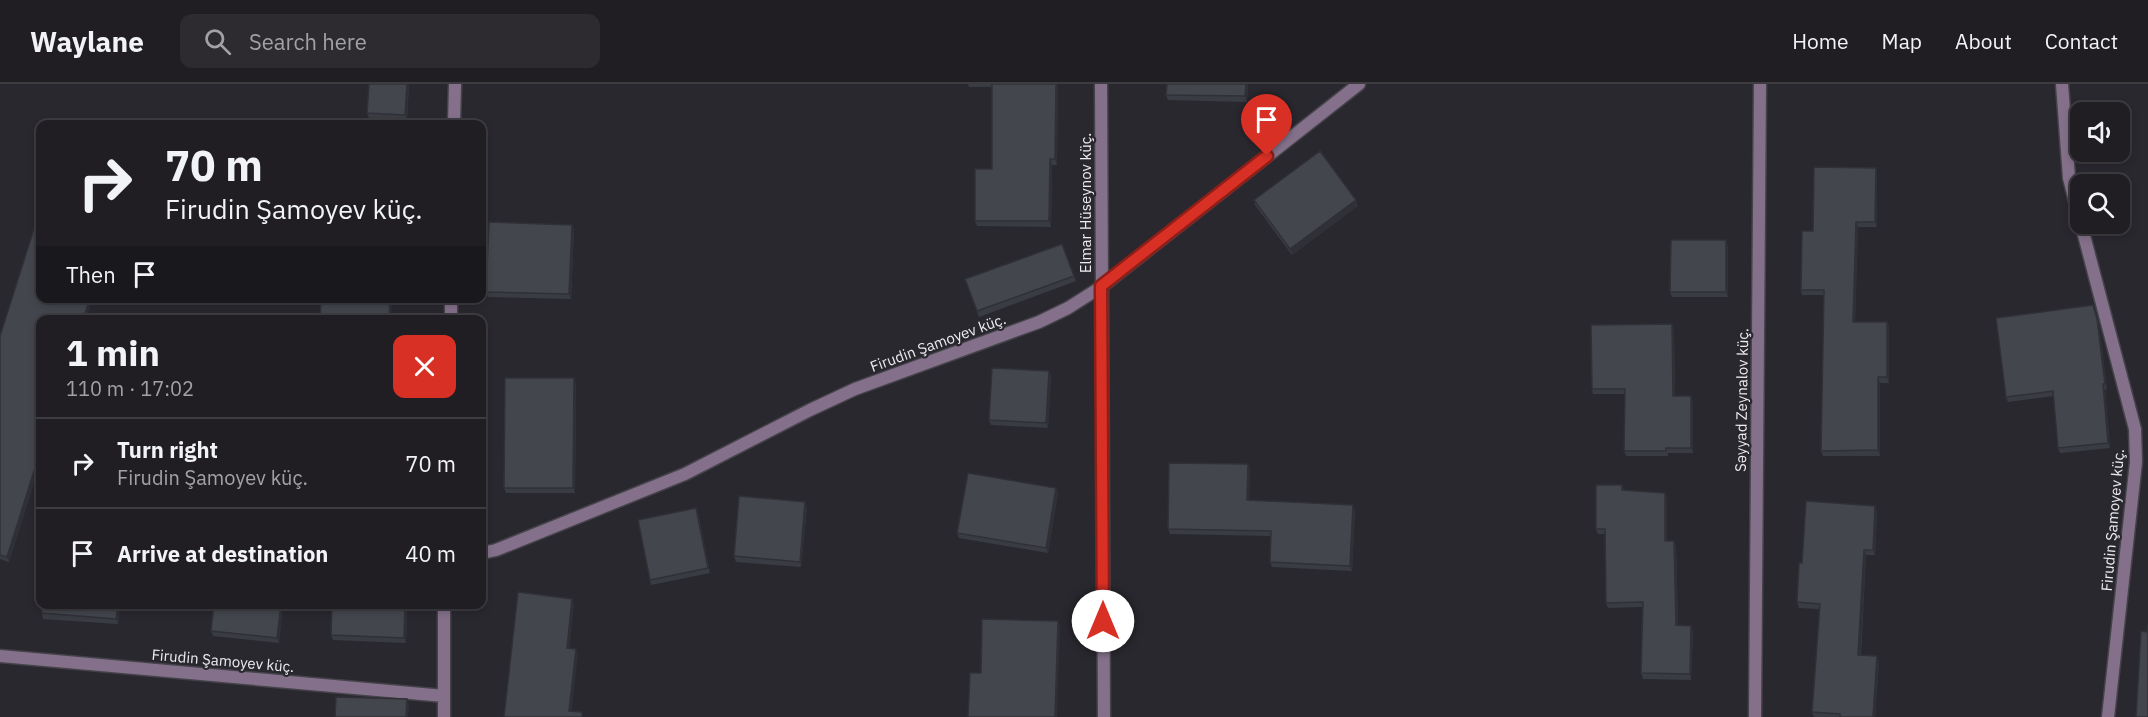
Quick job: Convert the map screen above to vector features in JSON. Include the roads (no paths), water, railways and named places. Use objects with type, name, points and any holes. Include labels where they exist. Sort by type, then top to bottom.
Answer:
[{"type":"street","points":[[454,120],[455,84]]},
{"type":"street","name":"Elmar Hüseynov küç.","points":[[1101,84],[1104,717]]},
{"type":"street","name":"Firudin Şamoyev küç.","points":[[486,552],[685,474],[855,389],[1039,322],[1068,308],[1101,286],[1359,84]]},
{"type":"street","name":"Səyyad Zeynalov küç.","points":[[1755,717],[1760,84]]},
{"type":"street","name":"Firudin Şamoyev küç.","points":[[2062,84],[2070,182]]},
{"type":"street","name":"Firudin Şamoyev küç.","points":[[2084,234],[2135,429],[2136,462],[2108,717]]},
{"type":"street","points":[[444,609],[444,717]]},
{"type":"street","name":"Firudin Şamoyev küç.","points":[[0,656],[444,696]]}]
